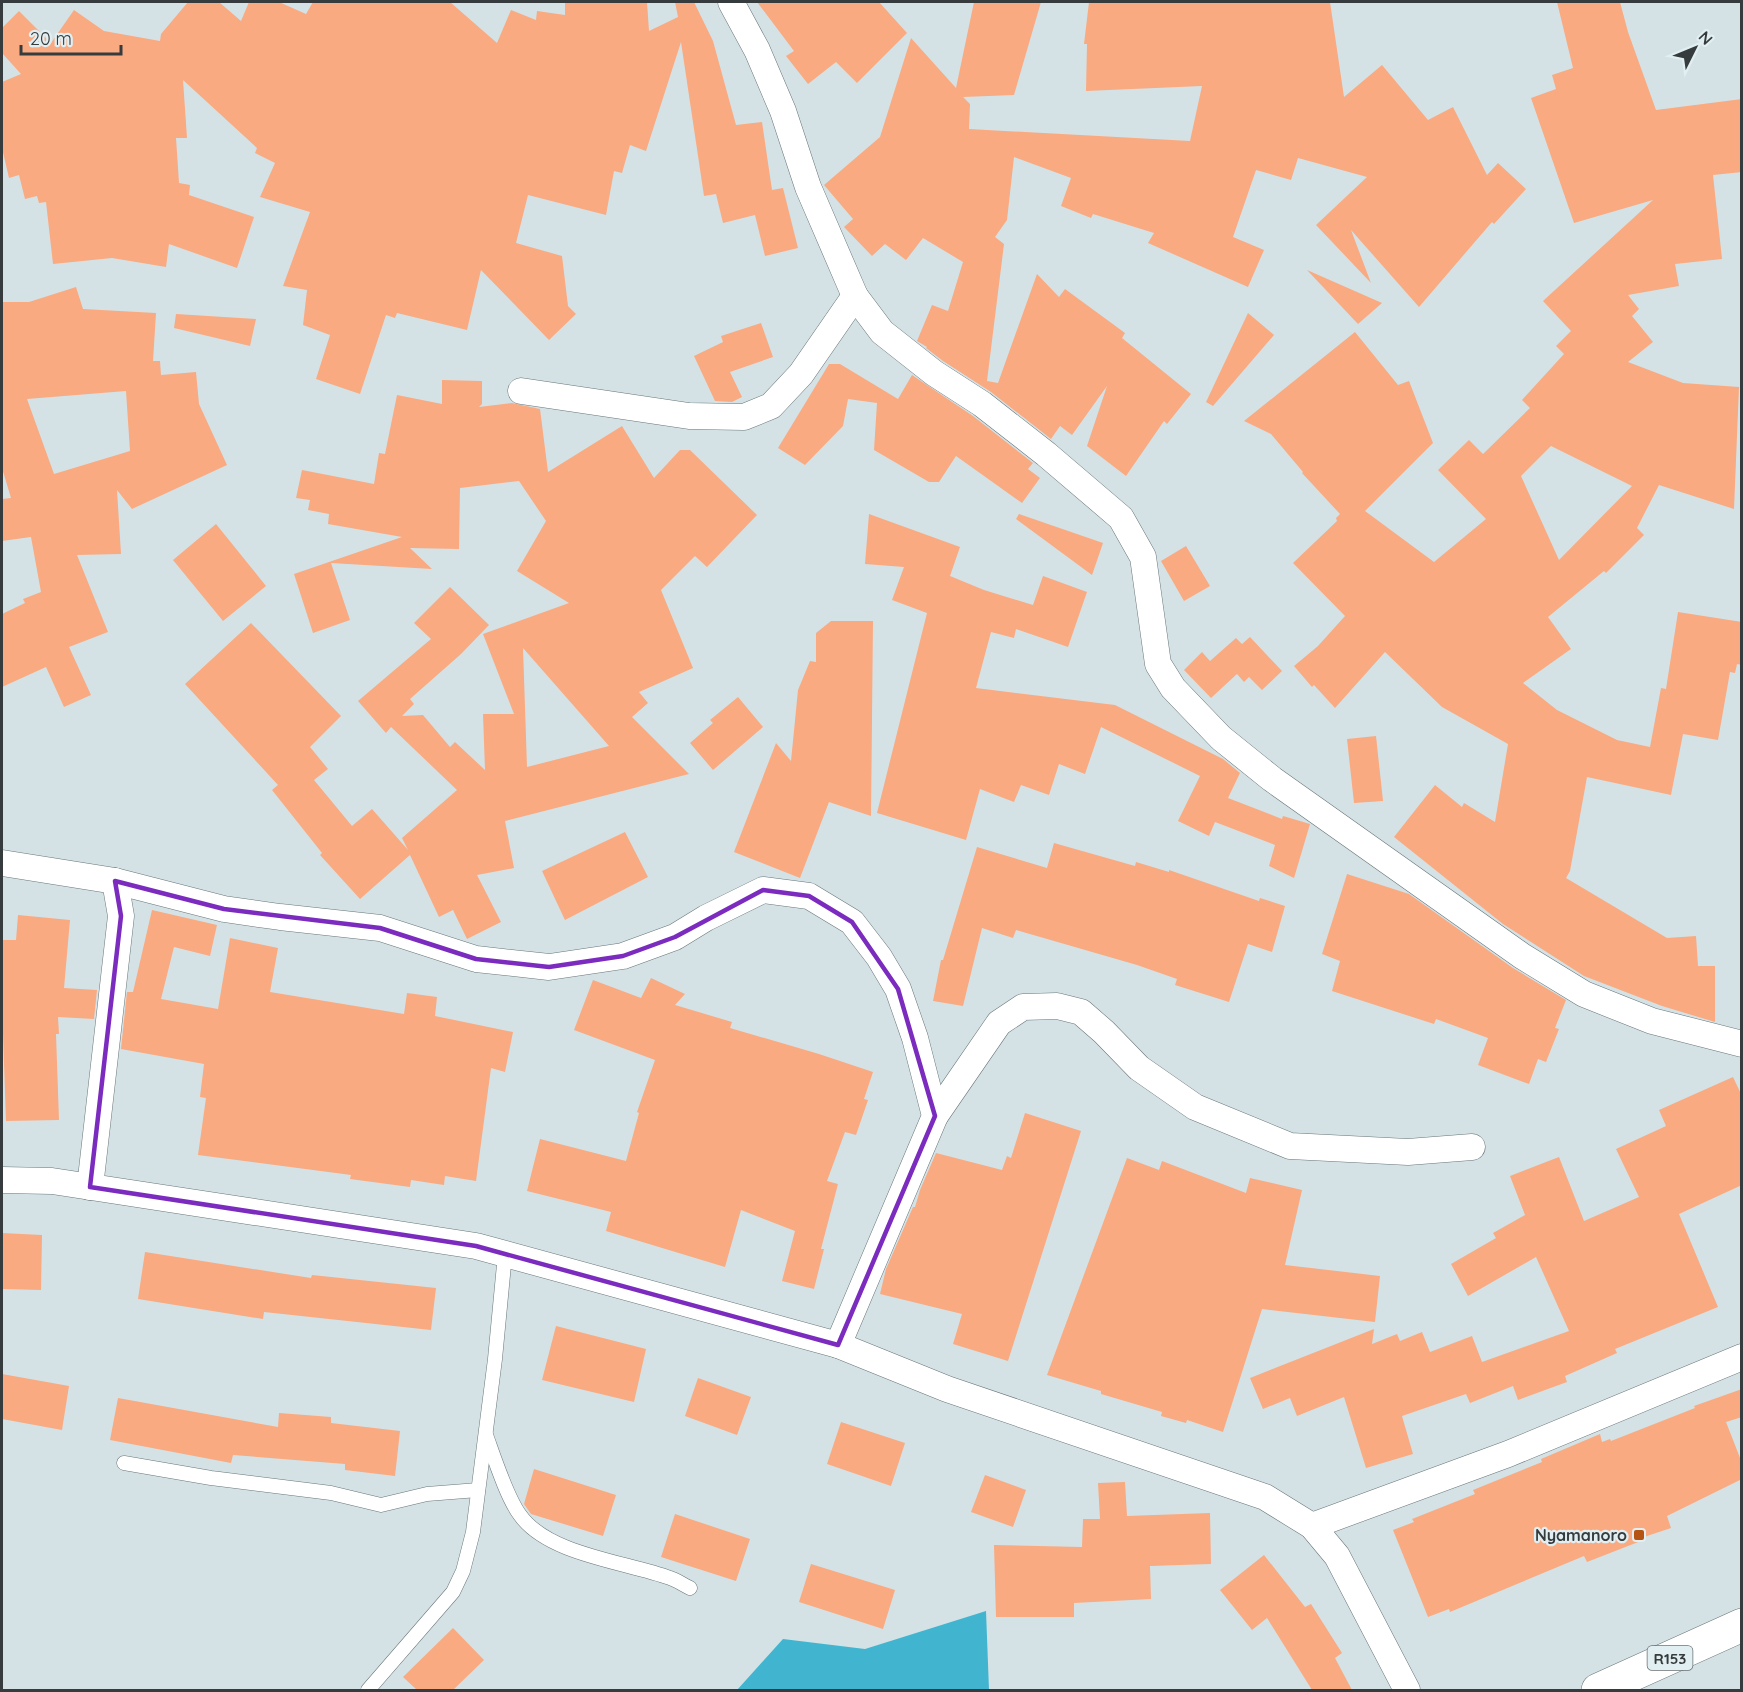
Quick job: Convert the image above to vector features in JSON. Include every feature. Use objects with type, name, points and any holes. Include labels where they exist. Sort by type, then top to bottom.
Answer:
[{"type":"main road","name":"R153","points":[[1598,1690],[1742,1625]]},
{"type":"street","points":[[731,2],[757,50],[783,111],[808,186],[855,296],[882,332],[934,373],[982,404],[1046,454],[1121,518],[1143,557],[1158,664],[1173,688],[1221,738],[1272,779],[1330,818],[1456,911],[1522,956],[1584,994],[1652,1022],[1742,1044]]},
{"type":"street","points":[[521,391],[689,416],[744,417],[771,406],[801,374],[855,296]]},
{"type":"street","points":[[2,863],[115,881],[224,909],[380,928],[476,959],[549,967],[623,956],[675,937],[706,918],[763,890],[809,896],[852,922],[879,957],[897,989],[915,1038],[935,1116]]},
{"type":"street","points":[[90,1187],[121,916],[115,881]]},
{"type":"street","points":[[838,1345],[935,1116],[999,1023],[1023,1007],[1057,1006],[1081,1012],[1139,1068],[1195,1107],[1290,1146],[1408,1152],[1472,1147]]},
{"type":"street","points":[[2,1180],[52,1181],[476,1246],[838,1345],[947,1389],[1265,1497],[1312,1526],[1337,1556],[1407,1690]]},
{"type":"street","points":[[1312,1526],[1508,1455],[1742,1358]]},
{"type":"lane","points":[[368,1690],[453,1592],[463,1571],[473,1532],[495,1359],[505,1254]]},
{"type":"lane","points":[[485,1433],[520,1515],[535,1530],[560,1544],[590,1556],[671,1578],[690,1588]]},
{"type":"lane","points":[[124,1463],[210,1478],[331,1493],[381,1505],[427,1494],[477,1490]]},
{"type":"highlighted area","points":[[115,881],[224,909],[380,928],[476,959],[549,967],[623,956],[675,937],[763,890],[809,896],[852,922],[898,989],[935,1116],[838,1345],[476,1246],[90,1187],[121,916]]},
{"type":"shaded area","points":[[986,1611],[989,1690],[737,1690],[783,1639],[865,1649]]},
{"type":"building","points":[[188,2],[219,2],[241,21],[249,2],[279,2],[306,14],[313,2],[450,2],[497,43],[511,10],[536,20],[537,11],[565,15],[565,2],[647,2],[649,31],[678,17],[675,2],[694,2],[713,41],[736,125],[762,122],[772,190],[783,188],[798,248],[765,256],[755,215],[723,223],[716,194],[704,196],[681,42],[646,151],[630,145],[622,173],[614,171],[606,215],[528,195],[516,243],[562,256],[568,306],[576,314],[549,340],[481,270],[467,330],[397,313],[395,318],[386,315],[360,394],[316,379],[330,335],[303,325],[307,290],[283,286],[310,212],[260,197],[275,163],[255,153],[257,148],[183,80],[187,138],[176,138],[179,183],[190,185],[189,195],[254,217],[237,268],[169,244],[166,267],[112,258],[53,264],[46,202],[39,203],[37,196],[25,199],[19,175],[9,178],[2,148],[2,82],[21,74],[2,53],[2,28],[19,11],[51,43],[74,10],[104,31],[160,41],[161,34]]},
{"type":"building","points":[[757,2],[879,2],[907,33],[857,83],[836,62],[808,84],[786,56],[794,51]]},
{"type":"building","points":[[974,2],[1041,2],[1014,95],[963,97],[970,104],[969,129],[1190,141],[1202,86],[1086,91],[1087,44],[1084,44],[1089,2],[1330,2],[1344,97],[1382,65],[1428,120],[1453,107],[1487,175],[1498,163],[1526,189],[1494,224],[1492,222],[1419,307],[1351,230],[1371,283],[1316,225],[1367,177],[1298,158],[1291,180],[1256,170],[1233,237],[1264,250],[1248,287],[1148,243],[1154,233],[1093,214],[1091,218],[1061,206],[1071,178],[1014,157],[1007,220],[995,237],[1004,244],[987,381],[998,383],[1037,274],[1059,297],[1065,289],[1125,333],[1122,338],[1191,394],[1167,424],[1164,421],[1126,476],[1087,446],[1107,386],[1072,435],[1060,426],[1051,439],[991,392],[917,341],[932,305],[948,311],[963,262],[923,238],[906,260],[885,244],[872,256],[844,227],[853,219],[824,185],[880,137],[911,38],[956,88]]},
{"type":"building","points":[[1557,2],[1620,2],[1628,32],[1656,110],[1742,99],[1742,172],[1713,175],[1722,259],[1675,264],[1679,286],[1628,295],[1639,309],[1632,316],[1653,342],[1628,362],[1683,383],[1739,387],[1734,509],[1659,485],[1637,528],[1644,535],[1606,573],[1604,571],[1548,617],[1571,649],[1523,683],[1557,710],[1617,740],[1650,747],[1661,688],[1666,689],[1678,612],[1742,622],[1742,665],[1737,664],[1735,673],[1730,672],[1718,740],[1683,734],[1671,795],[1587,777],[1570,871],[1566,878],[1667,938],[1696,936],[1698,966],[1715,966],[1715,1022],[1662,1006],[1584,976],[1503,924],[1394,837],[1435,785],[1462,807],[1464,803],[1495,822],[1508,744],[1442,707],[1385,652],[1335,708],[1294,666],[1318,646],[1345,616],[1293,563],[1337,521],[1336,518],[1340,514],[1302,473],[1271,434],[1244,421],[1355,332],[1398,385],[1409,381],[1433,443],[1365,511],[1434,562],[1486,519],[1438,470],[1469,440],[1483,454],[1530,408],[1522,400],[1564,354],[1556,346],[1571,331],[1543,301],[1653,200],[1574,223],[1531,98],[1556,89],[1552,75],[1573,68]],"holes":[[[1551,446],[1632,486],[1559,560],[1521,476]]]},
{"type":"building","points":[[1307,270],[1382,303],[1358,324]]},
{"type":"building","points":[[76,287],[83,309],[156,313],[153,361],[160,361],[161,375],[196,372],[199,404],[227,465],[132,509],[117,490],[121,554],[77,555],[108,632],[69,647],[91,695],[64,707],[46,667],[2,687],[2,614],[25,603],[23,599],[41,592],[31,537],[2,541],[2,499],[11,498],[2,468],[2,302],[29,302]],"holes":[[[126,391],[130,451],[54,474],[27,399]]]},
{"type":"building","points":[[1248,313],[1274,335],[1213,406],[1206,402]]},
{"type":"building","points":[[176,314],[256,319],[250,346],[174,328]]},
{"type":"building","points":[[761,323],[773,357],[730,372],[742,397],[732,402],[715,401],[694,356],[723,342],[721,336]]},
{"type":"building","points":[[829,364],[840,364],[898,399],[912,375],[973,416],[1033,463],[1028,469],[1040,478],[1022,503],[956,456],[939,482],[929,482],[874,450],[877,403],[848,399],[843,426],[805,465],[778,448]]},
{"type":"building","points":[[442,380],[482,381],[482,404],[479,407],[512,403],[540,409],[548,472],[622,426],[654,478],[680,450],[690,450],[757,515],[707,567],[695,556],[661,590],[693,668],[639,692],[648,703],[632,717],[689,774],[505,821],[514,868],[477,875],[501,922],[467,939],[453,910],[439,917],[410,855],[360,899],[320,855],[322,853],[272,790],[278,785],[185,684],[251,623],[341,716],[310,747],[328,769],[314,780],[352,826],[372,809],[408,850],[402,838],[457,790],[391,727],[386,733],[358,701],[431,639],[414,623],[450,587],[489,625],[461,654],[410,699],[414,704],[402,716],[423,715],[450,747],[455,742],[485,770],[483,714],[514,714],[483,634],[569,603],[517,571],[546,521],[519,481],[460,488],[459,549],[410,548],[432,569],[331,563],[350,620],[313,633],[294,574],[402,537],[328,524],[329,514],[308,510],[310,500],[296,498],[302,470],[374,484],[379,453],[385,454],[397,395],[442,404]],"holes":[[[523,648],[609,746],[527,767]]]},
{"type":"building","points":[[869,514],[960,547],[950,576],[984,590],[1033,605],[1043,576],[1087,592],[1068,647],[1016,629],[1014,638],[991,632],[976,688],[1115,705],[1223,759],[1240,773],[1228,798],[1282,819],[1283,816],[1310,824],[1294,878],[1269,866],[1275,845],[1215,822],[1209,836],[1178,821],[1200,776],[1101,727],[1085,774],[1059,764],[1049,795],[1021,785],[1014,802],[980,789],[966,840],[877,813],[927,613],[892,600],[904,567],[865,564]]},
{"type":"building","points":[[1019,514],[1103,543],[1092,575],[1016,519]]},
{"type":"building","points":[[216,524],[266,586],[223,621],[173,560]]},
{"type":"building","points":[[1186,546],[1210,586],[1184,601],[1161,561]]},
{"type":"building","points":[[831,621],[873,621],[871,816],[829,802],[800,878],[734,852],[776,743],[791,761],[798,690],[810,661],[816,662],[816,633]]},
{"type":"building","points":[[1250,637],[1282,671],[1262,690],[1249,677],[1244,682],[1237,674],[1211,698],[1184,670],[1202,652],[1210,661],[1236,638],[1242,644]]},
{"type":"building","points":[[738,697],[763,727],[713,770],[690,743],[713,723],[710,720]]},
{"type":"building","points":[[1376,736],[1383,801],[1354,803],[1347,739]]},
{"type":"building","points":[[625,832],[648,877],[565,920],[542,871]]},
{"type":"building","points":[[1054,843],[1135,866],[1136,862],[1169,872],[1169,870],[1259,901],[1260,898],[1285,906],[1272,952],[1248,944],[1229,1002],[1175,985],[1177,979],[1137,965],[1016,930],[1013,938],[982,928],[963,1006],[933,1001],[941,960],[943,960],[977,847],[1047,868]]},
{"type":"building","points":[[1347,874],[1409,894],[1513,968],[1566,1000],[1555,1028],[1559,1029],[1546,1062],[1538,1059],[1529,1084],[1478,1065],[1488,1038],[1436,1019],[1434,1024],[1332,991],[1340,961],[1322,954]]},
{"type":"building","points":[[152,910],[217,925],[210,956],[174,947],[161,999],[218,1009],[230,938],[278,948],[270,992],[404,1014],[407,993],[437,997],[435,1016],[513,1032],[505,1072],[491,1068],[476,1181],[445,1176],[444,1185],[411,1180],[410,1187],[350,1179],[351,1175],[198,1155],[206,1098],[200,1097],[204,1064],[121,1049],[127,992],[133,992]]},
{"type":"building","points":[[18,915],[70,920],[64,988],[97,990],[94,1019],[58,1017],[59,1034],[56,1034],[59,1120],[6,1121],[2,940],[16,940]]},
{"type":"building","points":[[651,978],[685,994],[675,1005],[732,1022],[730,1028],[873,1072],[864,1099],[868,1100],[856,1135],[845,1132],[827,1181],[838,1184],[821,1249],[824,1249],[814,1289],[782,1281],[795,1231],[741,1210],[725,1267],[606,1231],[611,1212],[527,1191],[540,1139],[626,1161],[639,1113],[637,1112],[655,1060],[574,1030],[593,980],[641,998]]},
{"type":"building","points":[[1733,1077],[1742,1096],[1742,1185],[1679,1214],[1718,1307],[1615,1349],[1617,1353],[1565,1376],[1567,1382],[1518,1400],[1513,1386],[1470,1403],[1466,1394],[1402,1416],[1413,1454],[1366,1468],[1344,1397],[1297,1416],[1290,1398],[1263,1409],[1250,1378],[1374,1329],[1372,1344],[1397,1334],[1400,1341],[1422,1332],[1430,1352],[1472,1336],[1482,1362],[1569,1331],[1536,1257],[1468,1296],[1451,1264],[1496,1238],[1493,1233],[1525,1215],[1510,1176],[1559,1157],[1584,1221],[1639,1197],[1616,1149],[1666,1126],[1659,1110]]},
{"type":"building","points":[[1025,1113],[1081,1131],[1008,1361],[953,1344],[962,1314],[880,1294],[886,1269],[913,1207],[915,1207],[936,1153],[1002,1170],[1007,1156],[1011,1158]]},
{"type":"building","points":[[1127,1158],[1159,1170],[1162,1161],[1246,1193],[1250,1178],[1302,1190],[1285,1265],[1380,1276],[1375,1322],[1262,1309],[1223,1432],[1187,1420],[1186,1423],[1161,1416],[1162,1412],[1047,1375]]},
{"type":"building","points":[[2,1233],[42,1235],[41,1290],[2,1289]]},
{"type":"building","points":[[145,1252],[311,1278],[312,1275],[436,1288],[431,1330],[264,1312],[263,1319],[138,1299]]},
{"type":"building","points":[[556,1326],[646,1349],[634,1402],[542,1380]]},
{"type":"building","points":[[2,1374],[69,1386],[62,1430],[2,1419]]},
{"type":"building","points":[[698,1378],[751,1397],[737,1435],[685,1416]]},
{"type":"building","points":[[1742,1389],[1742,1417],[1726,1422],[1742,1463],[1742,1479],[1667,1516],[1671,1528],[1644,1537],[1646,1539],[1587,1562],[1584,1556],[1450,1612],[1449,1609],[1428,1617],[1393,1530],[1414,1522],[1412,1519],[1475,1494],[1473,1490],[1542,1462],[1541,1459],[1600,1434],[1602,1442],[1610,1439],[1611,1441],[1695,1408],[1694,1406]]},
{"type":"building","points":[[118,1398],[278,1427],[279,1413],[331,1417],[331,1423],[400,1431],[395,1476],[345,1470],[345,1464],[233,1455],[231,1463],[110,1440]]},
{"type":"building","points":[[841,1422],[905,1443],[891,1486],[827,1464]]},
{"type":"building","points":[[534,1469],[616,1495],[603,1536],[531,1514],[524,1504]]},
{"type":"building","points":[[985,1475],[1026,1490],[1013,1527],[971,1512]]},
{"type":"building","points":[[1125,1482],[1127,1516],[1210,1513],[1211,1564],[1150,1566],[1151,1599],[1074,1603],[1074,1617],[996,1617],[994,1545],[1082,1547],[1083,1519],[1100,1519],[1098,1483]]},
{"type":"building","points":[[675,1514],[750,1539],[736,1581],[661,1557]]},
{"type":"building","points":[[1264,1555],[1305,1607],[1311,1604],[1342,1653],[1335,1658],[1352,1690],[1312,1690],[1267,1618],[1252,1630],[1220,1590]]},
{"type":"building","points":[[811,1564],[895,1590],[883,1629],[799,1602]]},
{"type":"building","points":[[453,1628],[484,1660],[453,1690],[417,1690],[403,1677]]},
{"type":"place","name":"Nyamanoro","points":[[1639,1535]]}]
